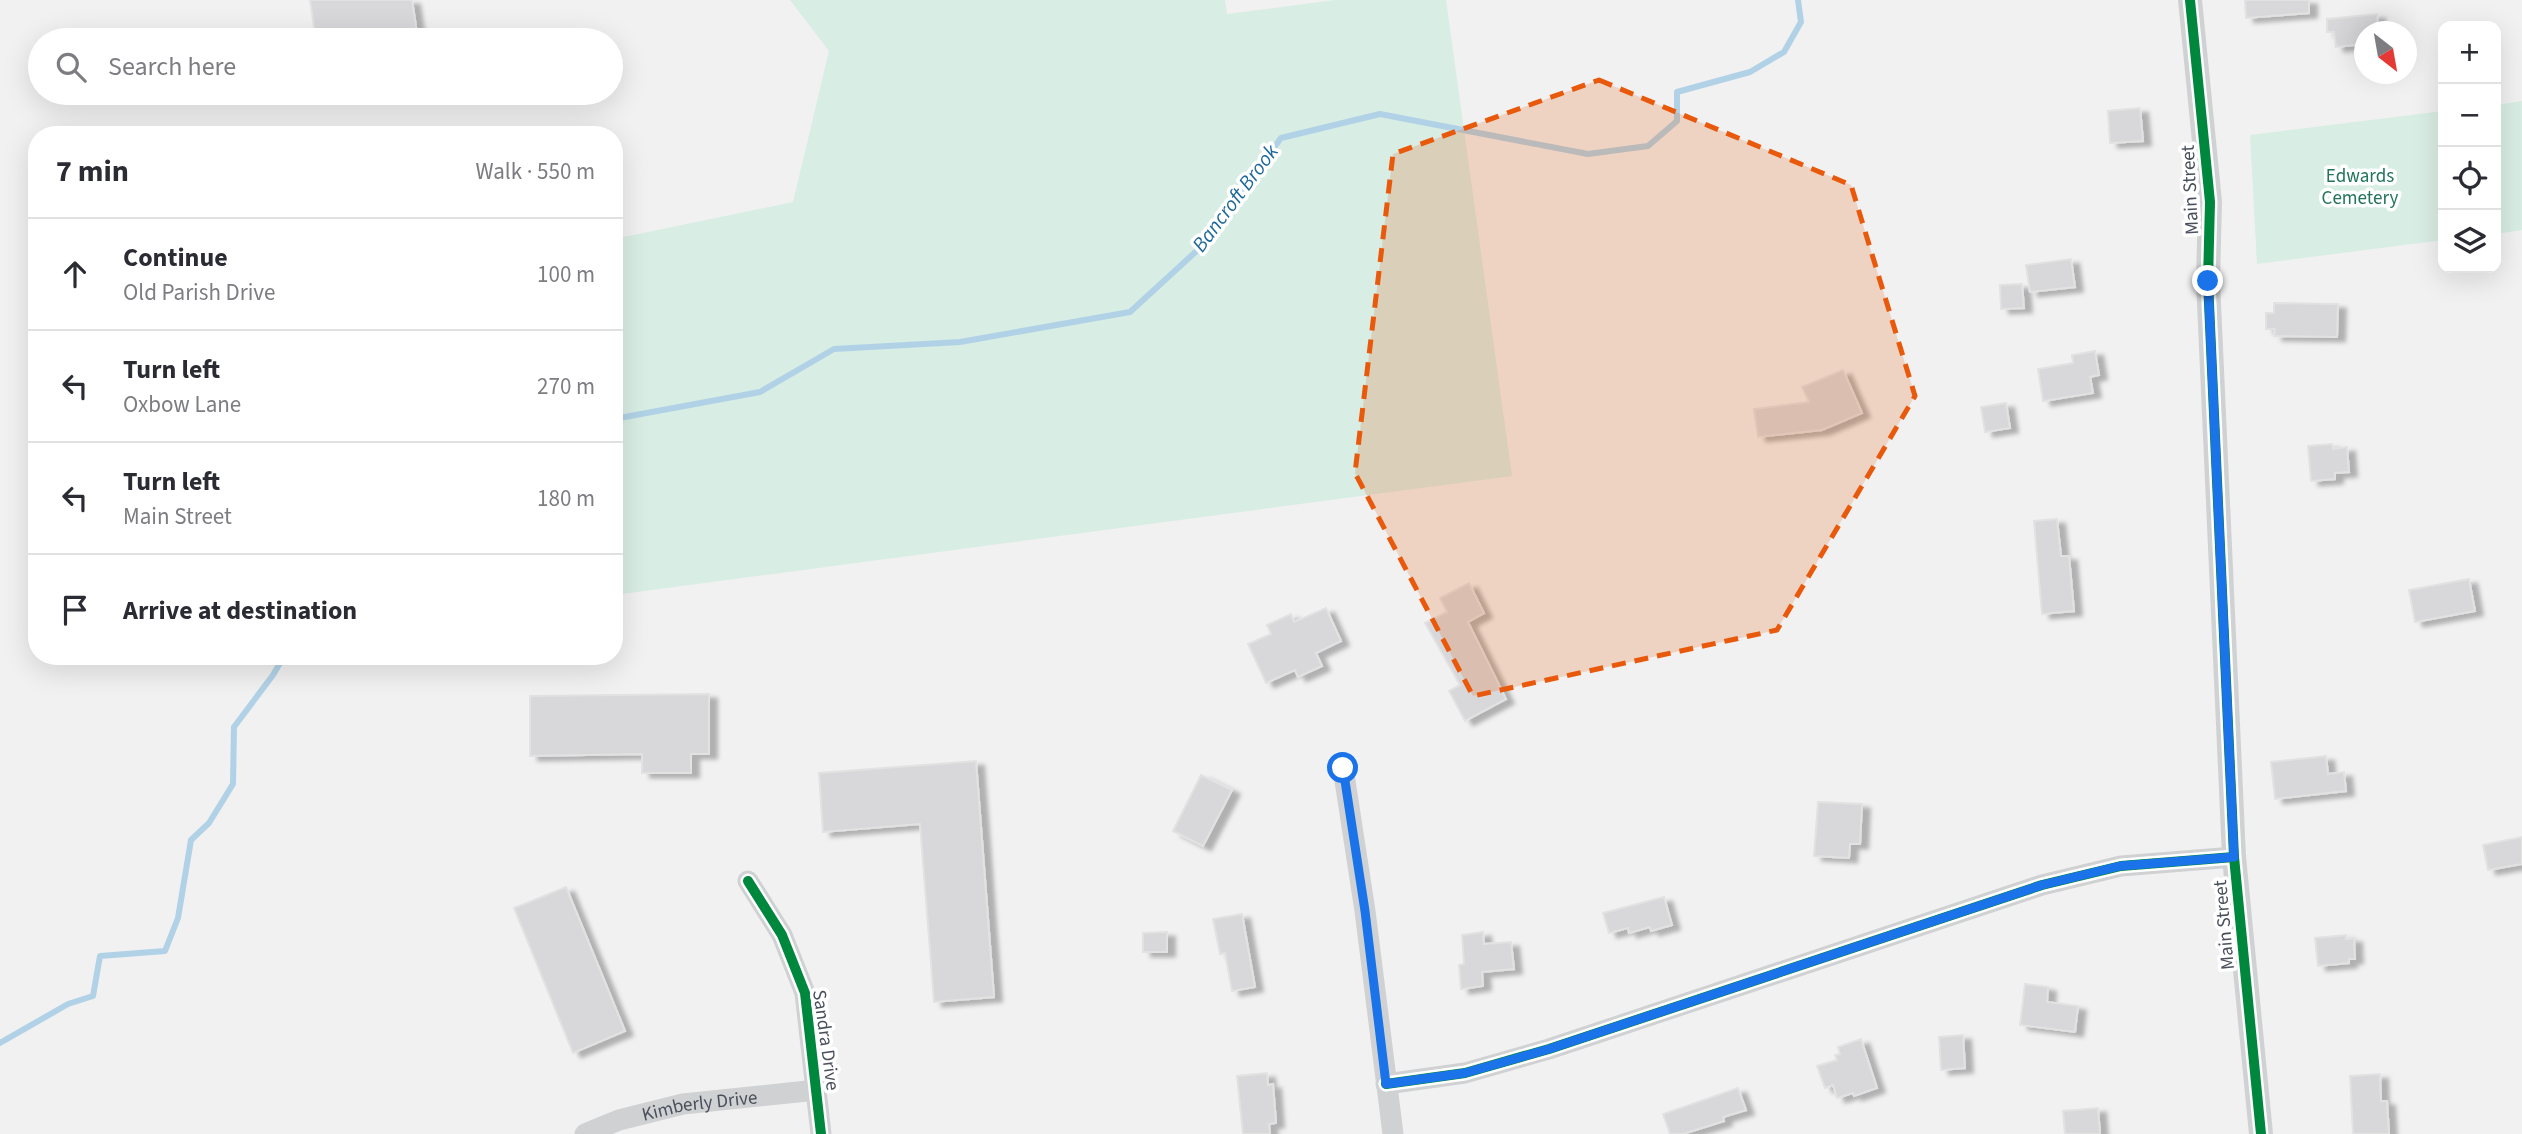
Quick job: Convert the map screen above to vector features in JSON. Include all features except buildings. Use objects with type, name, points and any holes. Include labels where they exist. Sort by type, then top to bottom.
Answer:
[{"type":"street","name":"Main Street","points":[[2190,0],[2210,202],[2208,281],[2234,857],[2260,1134]]},
{"type":"street","points":[[1343,768],[1365,911],[1392,1134]]},
{"type":"street","points":[[1386,1084],[1465,1073],[1549,1049],[2042,885],[2120,866],[2234,857]]},
{"type":"street","name":"Sandra Drive","points":[[748,881],[782,935],[804,993],[821,1134]]},
{"type":"street","name":"Kimberly Drive","points":[[585,1134],[619,1120],[682,1104],[817,1090]]},
{"type":"highlighted area","points":[[1599,80],[1851,185],[1915,396],[1777,630],[1473,696],[1355,473],[1393,154]]},
{"type":"green space","points":[[790,0],[1225,0],[1227,14],[1335,0],[1446,0],[1512,476],[623,594],[623,237],[793,202],[829,51]]},
{"type":"green space","points":[[2522,101],[2522,230],[2501,233],[2501,147],[2501,104]]},
{"type":"green space","name":"Edwards Cemetery","points":[[2438,112],[2438,241],[2257,264],[2250,135]]},
{"type":"waterway","name":"Bancroft Brook","points":[[623,417],[760,392],[834,349],[960,342],[1130,312],[1202,246],[1281,138],[1380,114],[1588,154],[1648,146],[1677,121],[1677,92],[1750,72],[1784,52],[1801,22],[1798,0]]},
{"type":"waterway","name":"Bancroft Brook","points":[[0,1043],[68,1004],[93,996],[100,956],[165,951],[178,918],[191,840],[209,823],[233,784],[234,727],[279,665]]},
{"type":"cycle path","points":[[2190,0],[2210,202],[2208,281],[2234,857],[2261,1134]]},
{"type":"cycle path","points":[[1386,1084],[1465,1073],[1549,1049],[2042,885],[2121,866],[2234,857]]},
{"type":"cycle path","points":[[748,881],[782,935],[805,993],[821,1134]]},
{"type":"route","points":[[1343,768],[1365,911],[1386,1084],[1465,1073],[1549,1049],[2042,885],[2120,866],[2234,857],[2208,281]]}]
